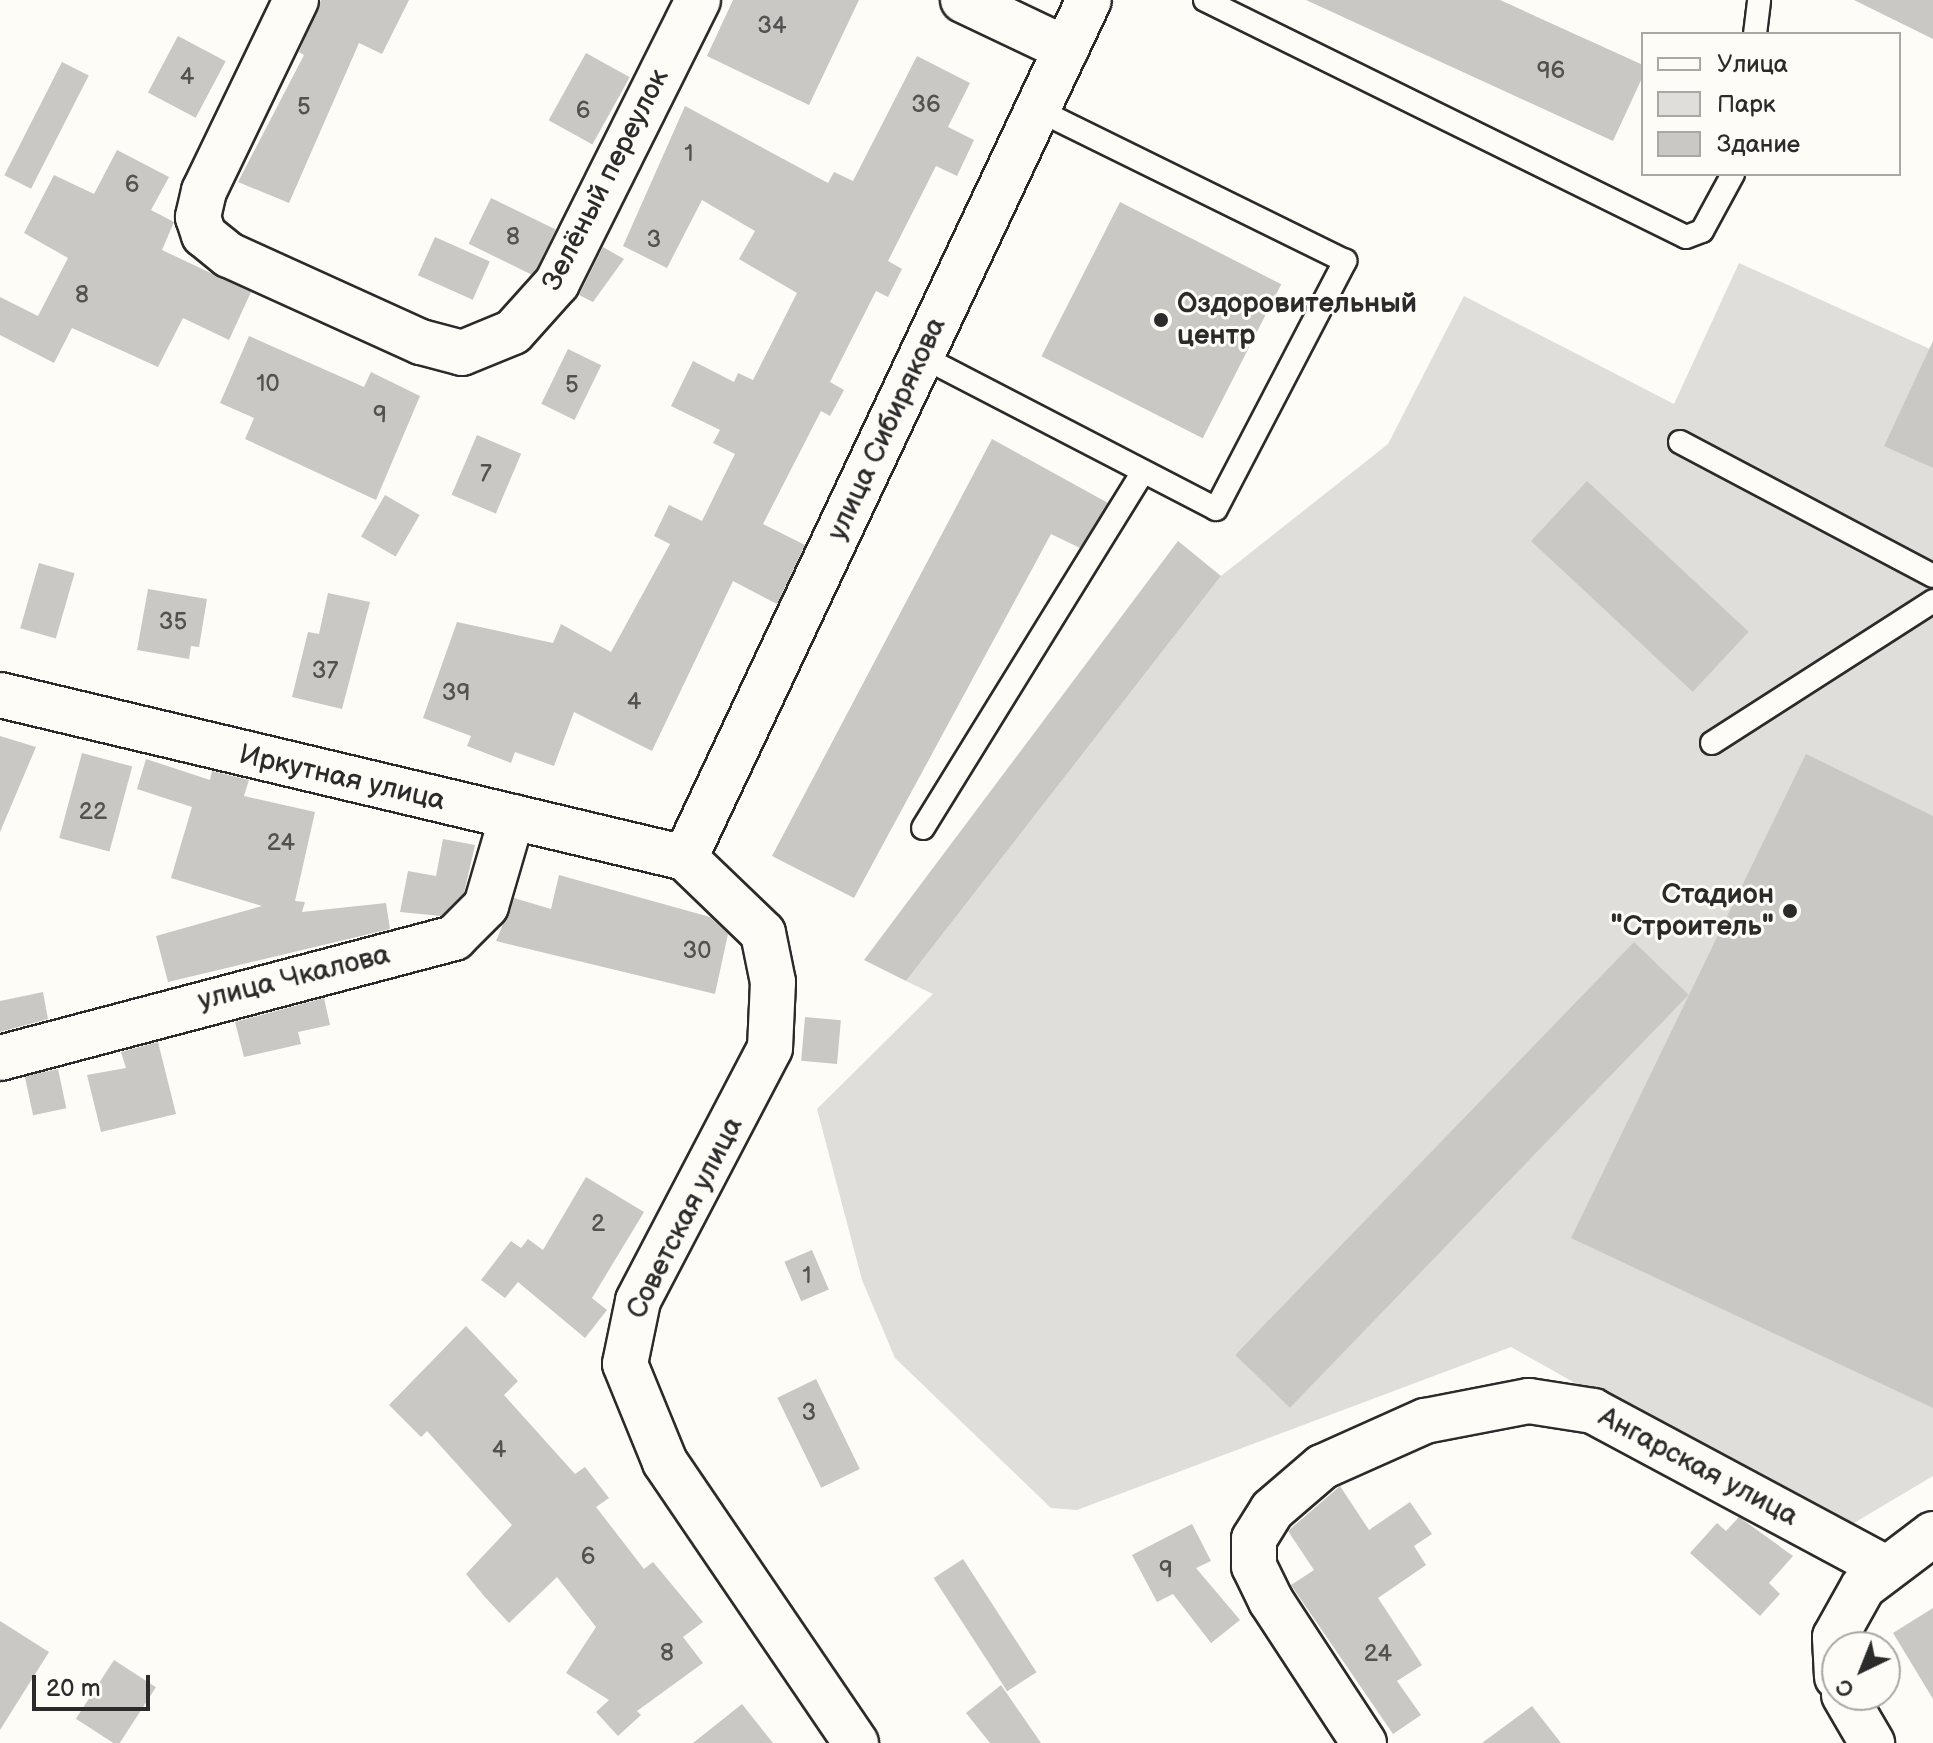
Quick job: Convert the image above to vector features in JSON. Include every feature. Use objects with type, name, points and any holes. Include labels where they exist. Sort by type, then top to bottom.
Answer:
[{"type":"street","name":"Зелёный переулок","points":[[296,0],[199,206],[204,235],[229,255],[441,349],[462,353],[496,345],[557,283],[698,0]]},
{"type":"street","points":[[963,0],[1066,49]]},
{"type":"street","name":"улица Сибирякова","points":[[685,858],[1089,0]]},
{"type":"street","name":"Иркутная улица","points":[[0,695],[685,858]]},
{"type":"street","name":"улица Чкалова","points":[[0,1058],[454,938],[486,906],[512,817]]},
{"type":"street","name":"Советская улица","points":[[685,858],[763,933],[773,982],[770,1048],[638,1301],[625,1364],[665,1462],[856,1743]]},
{"type":"street","name":"Ангарская улица","points":[[1364,1743],[1271,1601],[1254,1566],[1254,1539],[1272,1510],[1322,1467],[1425,1421],[1529,1401],[1593,1411],[1884,1567]]},
{"type":"street","points":[[1840,1631],[1841,1621],[1884,1567],[1933,1534]]},
{"type":"street","points":[[1853,1711],[1872,1743]]},
{"type":"lane","points":[[1205,0],[1686,237],[1702,231],[1732,176]]},
{"type":"lane","points":[[1755,32],[1759,0]]},
{"type":"lane","points":[[921,356],[1216,509],[1345,261],[1038,110]]},
{"type":"lane","points":[[1680,442],[1933,576]]},
{"type":"lane","points":[[923,828],[1143,472]]},
{"type":"lane","points":[[1712,743],[1933,601]]},
{"type":"green space","name":"Стадион \"Строитель\"","points":[[1739,263],[1930,349],[1885,445],[1933,468],[1933,1476],[1839,1532],[1511,1347],[1077,1510],[1051,1508],[895,1358],[862,1280],[817,1109],[933,994],[906,981],[1221,576],[1388,444],[1464,296],[1674,404]]},
{"type":"building","points":[[321,0],[409,0],[382,54],[359,43],[289,203],[238,182],[304,55],[299,52]]},
{"type":"building","points":[[733,0],[859,0],[809,105],[707,56]]},
{"type":"building","points":[[1306,0],[1500,0],[1641,64],[1641,80],[1613,141]]},
{"type":"building","points":[[1854,0],[1933,0],[1933,39]]},
{"type":"building","points":[[178,36],[226,61],[196,118],[148,93]]},
{"type":"building","points":[[586,53],[630,77],[592,145],[549,120]]},
{"type":"building","points":[[917,56],[970,83],[948,127],[974,140],[957,176],[936,166],[888,261],[902,269],[888,297],[876,291],[830,382],[844,390],[830,416],[821,411],[763,524],[805,545],[777,604],[733,581],[652,751],[574,712],[554,766],[515,752],[511,763],[467,746],[471,736],[423,718],[457,622],[553,643],[561,624],[611,652],[670,544],[654,536],[669,505],[702,521],[735,454],[713,443],[720,430],[671,406],[693,361],[734,382],[738,373],[753,380],[797,293],[739,259],[755,231],[702,200],[667,268],[623,246],[685,106],[828,183],[834,172],[853,181]]},
{"type":"building","points":[[62,62],[89,76],[31,189],[4,175]]},
{"type":"building","points":[[117,150],[169,177],[151,210],[174,222],[162,250],[251,292],[229,340],[183,318],[158,367],[72,328],[54,363],[0,335],[0,297],[38,316],[68,258],[24,233],[54,175],[94,194]]},
{"type":"building","points":[[491,198],[556,230],[533,275],[469,244]]},
{"type":"building","name":"Оздоровительный центр","points":[[1120,202],[1281,284],[1203,438],[1041,356]]},
{"type":"building","points":[[435,237],[490,261],[473,300],[418,275]]},
{"type":"building","points":[[603,247],[624,259],[593,302],[579,295]]},
{"type":"building","points":[[249,336],[364,387],[371,372],[420,396],[376,500],[245,439],[254,418],[220,403]]},
{"type":"building","points":[[1933,341],[1933,468],[1884,446]]},
{"type":"building","points":[[568,349],[601,365],[575,420],[541,404]]},
{"type":"building","points":[[477,435],[521,454],[496,514],[452,495]]},
{"type":"building","points":[[992,439],[1108,503],[1080,548],[1051,534],[854,898],[772,856]]},
{"type":"building","points":[[1587,481],[1749,632],[1693,692],[1531,541]]},
{"type":"building","points":[[385,495],[420,515],[396,557],[361,537]]},
{"type":"building","points":[[1178,541],[1221,576],[906,981],[864,960]]},
{"type":"building","points":[[39,563],[75,573],[56,639],[20,628]]},
{"type":"building","points":[[148,589],[207,599],[199,647],[191,646],[189,659],[137,650]]},
{"type":"building","points":[[328,593],[370,602],[342,709],[292,697],[308,632],[319,634]]},
{"type":"building","points":[[0,736],[36,747],[0,832]]},
{"type":"building","points":[[82,753],[132,766],[109,851],[59,838]]},
{"type":"building","points":[[1806,754],[1933,816],[1933,1408],[1571,1238]]},
{"type":"building","points":[[146,759],[210,780],[212,771],[249,780],[244,796],[315,812],[295,901],[305,902],[302,912],[386,903],[390,929],[168,982],[156,936],[262,906],[171,878],[192,807],[137,789]]},
{"type":"building","points":[[443,839],[475,845],[464,893],[441,916],[400,912],[408,871],[436,876]]},
{"type":"building","points":[[559,875],[710,917],[728,934],[715,994],[496,941],[514,898],[551,909]]},
{"type":"building","points":[[1634,942],[1689,995],[1290,1408],[1235,1355]]},
{"type":"building","points":[[43,992],[48,1019],[0,1032],[0,1001]]},
{"type":"building","points":[[324,998],[330,1025],[298,1032],[301,1044],[244,1057],[235,1022]]},
{"type":"building","points":[[805,1017],[841,1020],[837,1064],[801,1061]]},
{"type":"building","points":[[158,1042],[176,1114],[101,1132],[87,1075],[126,1068],[121,1052]]},
{"type":"building","points":[[58,1069],[66,1108],[33,1115],[25,1076]]},
{"type":"building","points":[[586,1177],[644,1212],[592,1298],[607,1310],[585,1338],[518,1282],[505,1298],[481,1280],[511,1241],[521,1248],[528,1239],[543,1250]]},
{"type":"building","points":[[812,1250],[829,1290],[801,1301],[784,1262]]},
{"type":"building","points":[[466,1326],[518,1381],[504,1395],[575,1474],[585,1467],[609,1498],[596,1507],[644,1569],[653,1562],[703,1622],[683,1637],[703,1663],[637,1711],[641,1715],[618,1736],[596,1712],[609,1700],[566,1673],[596,1627],[557,1577],[509,1623],[466,1574],[512,1525],[427,1431],[421,1437],[389,1405]]},
{"type":"building","points":[[816,1379],[860,1469],[821,1488],[777,1398]]},
{"type":"building","points":[[1340,1486],[1369,1530],[1410,1502],[1432,1534],[1414,1546],[1426,1565],[1378,1598],[1422,1665],[1397,1681],[1421,1715],[1393,1734],[1291,1585],[1314,1570],[1288,1531]]},
{"type":"building","points":[[1739,1517],[1793,1556],[1769,1583],[1780,1594],[1760,1616],[1690,1553],[1717,1523],[1726,1531]]},
{"type":"building","points":[[1192,1524],[1211,1561],[1196,1568],[1240,1620],[1211,1643],[1173,1594],[1157,1602],[1132,1555]]},
{"type":"building","points":[[963,1559],[1037,1672],[1007,1691],[934,1578]]},
{"type":"building","points":[[1933,1608],[1933,1699],[1901,1646],[1901,1631],[1896,1631]]},
{"type":"building","points":[[0,1621],[49,1652],[0,1730]]},
{"type":"building","points":[[114,1660],[156,1687],[120,1743],[113,1743],[76,1719]]},
{"type":"building","points":[[1001,1685],[1041,1743],[990,1743],[966,1713]]},
{"type":"building","points":[[742,1704],[773,1743],[693,1743]]},
{"type":"building","points":[[1532,1706],[1561,1743],[1482,1743]]},
{"type":"place","name":"Оздоровительный центр","points":[[1161,320]]},
{"type":"place","name":"Стадион \"Строитель\"","points":[[1790,911]]}]
